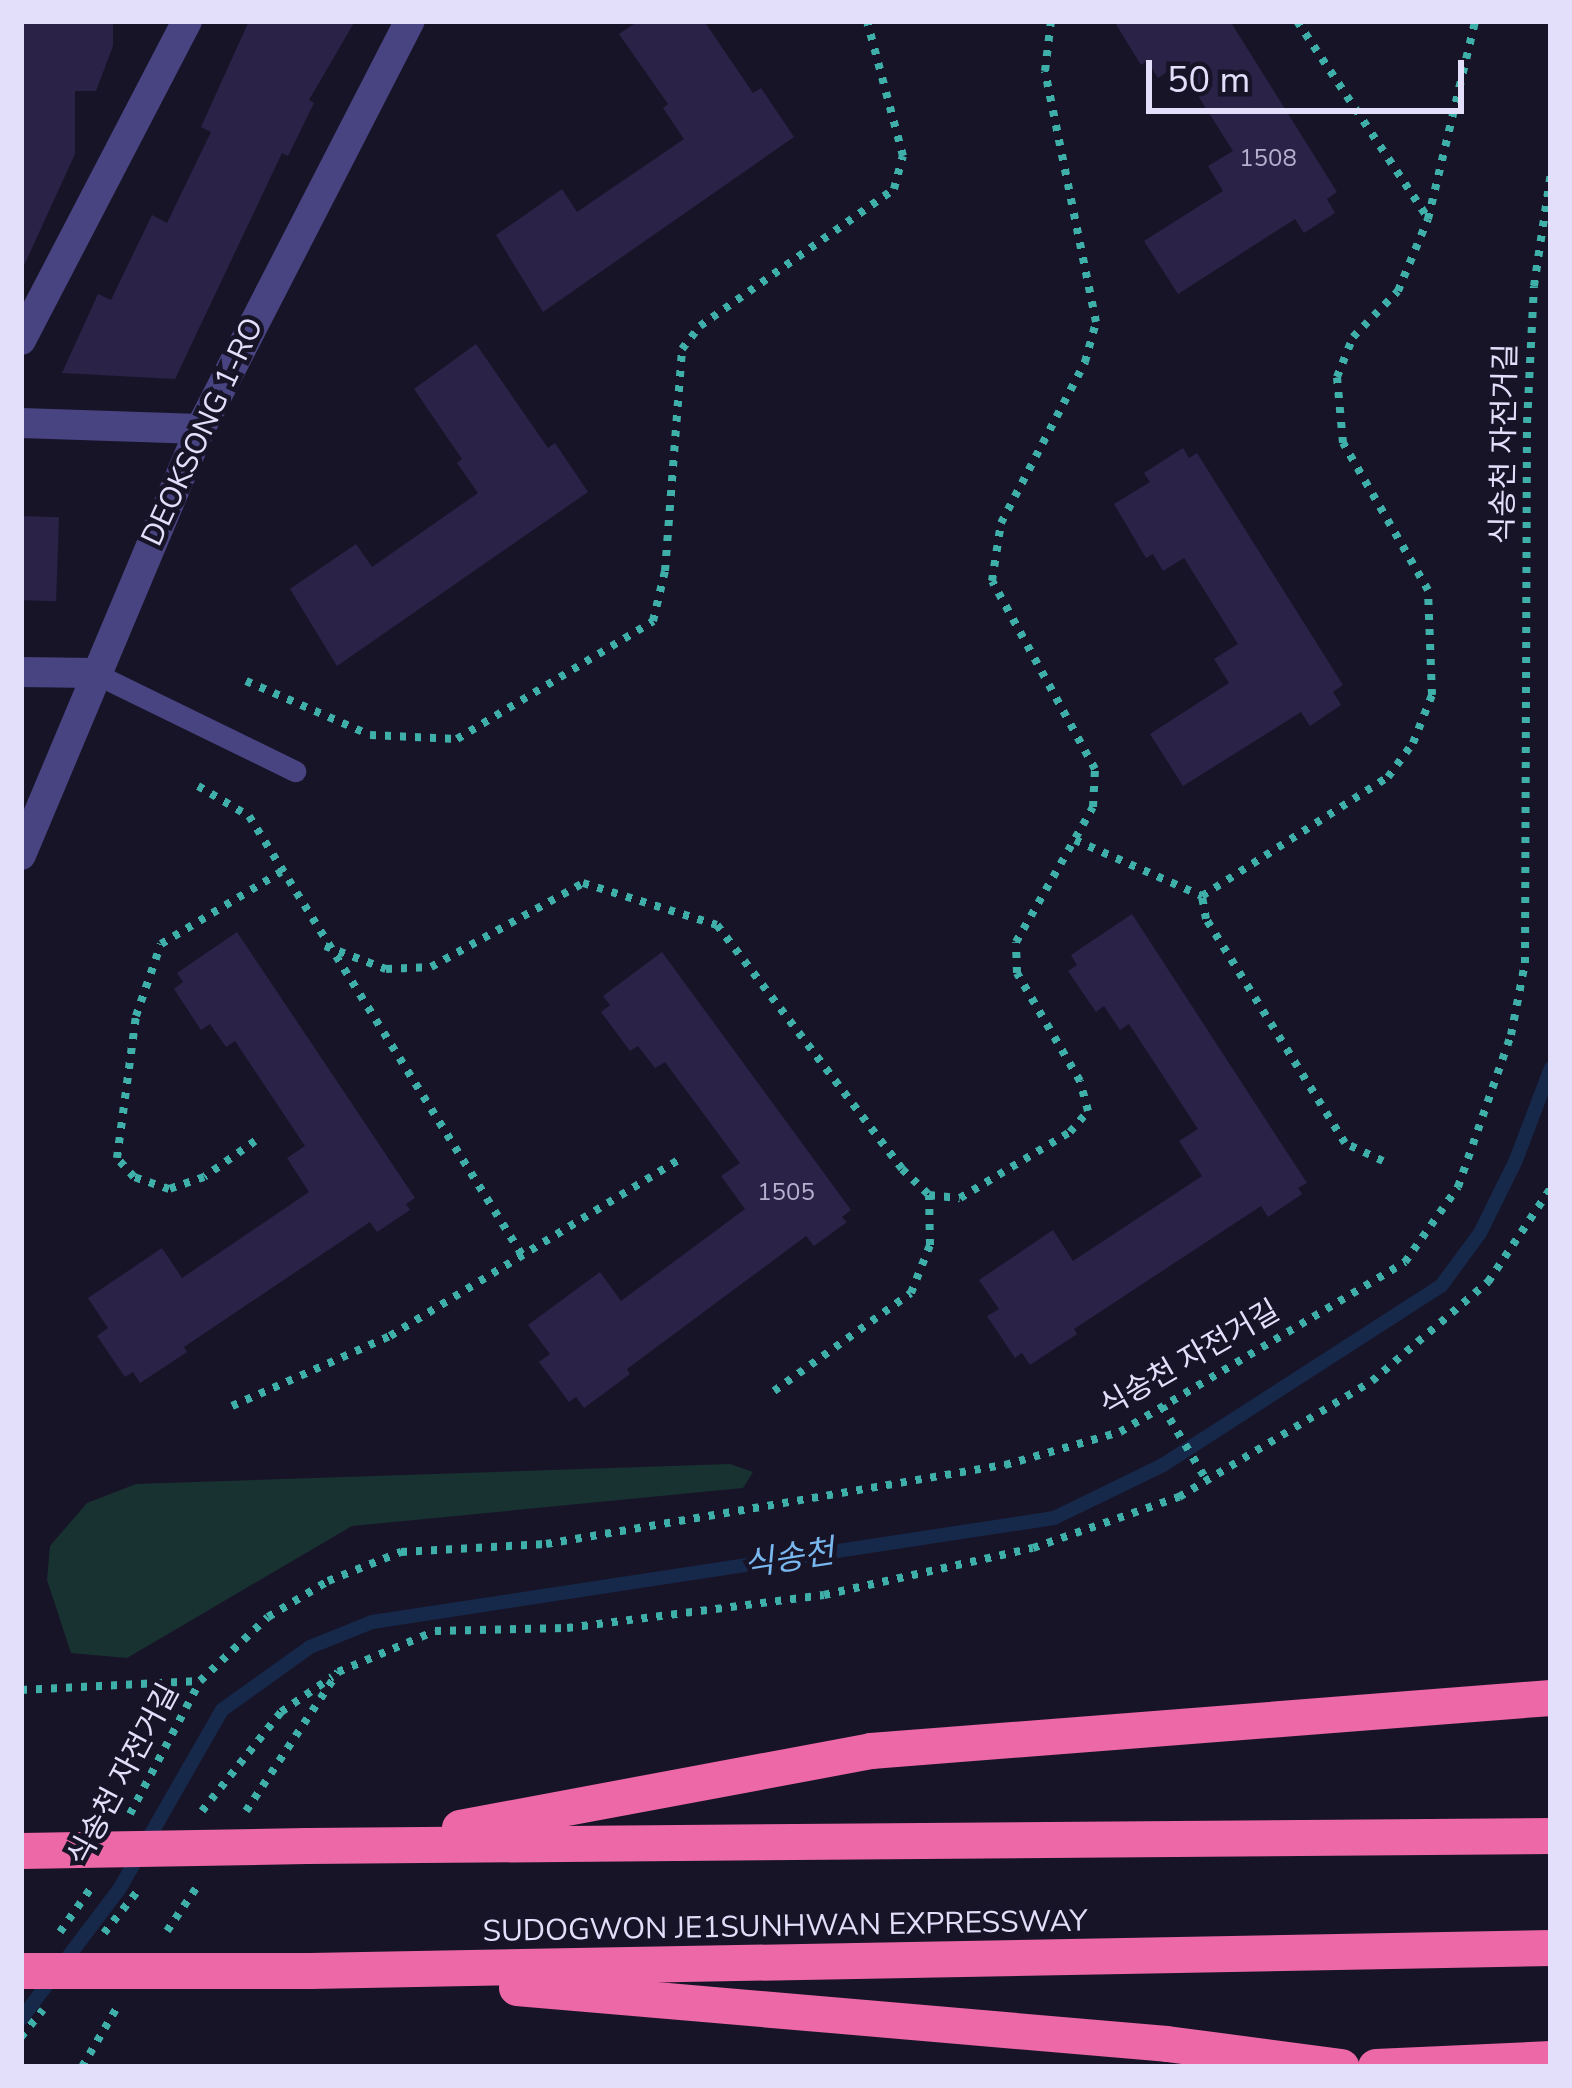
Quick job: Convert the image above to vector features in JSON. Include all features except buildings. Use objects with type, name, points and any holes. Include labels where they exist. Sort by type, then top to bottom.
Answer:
[{"type":"highway","points":[[365,1846],[871,1751],[1551,1698]]},
{"type":"highway","points":[[21,1851],[1551,1836]]},
{"type":"highway","name":"SUDOGWON JE1SUNHWAN EXPRESSWAY","points":[[21,1971],[358,1972],[1551,1948]]},
{"type":"highway","points":[[358,1972],[816,2018],[1167,2044],[1341,2067]]},
{"type":"highway","points":[[1376,2067],[1551,2059]]},
{"type":"street","points":[[21,340],[187,21]]},
{"type":"street","name":"DEOKSONG 1-RO","points":[[21,855],[200,429],[410,21]]},
{"type":"street","points":[[21,423],[200,429]]},
{"type":"street","points":[[21,672],[94,673]]},
{"type":"lane","points":[[94,673],[296,771]]},
{"type":"path","points":[[246,681],[370,735],[457,739],[652,621],[665,571],[682,349],[700,326],[894,189],[903,156],[867,21]]},
{"type":"path","points":[[325,946],[386,969],[431,967],[583,883],[717,925],[902,1169],[929,1195],[960,1198],[1070,1132],[1088,1111],[1081,1081],[1017,973],[1016,943],[1093,807],[1095,769],[992,581],[1001,523],[1084,362],[1096,322],[1045,71],[1052,21]]},
{"type":"path","points":[[1297,21],[1428,219]]},
{"type":"path","points":[[1202,896],[1388,777],[1413,743],[1432,695],[1428,590],[1343,442],[1337,377],[1353,337],[1398,291],[1428,219],[1475,21]]},
{"type":"path","name":"식송천 자전거길","points":[[124,1826],[200,1681],[268,1617],[328,1581],[401,1552],[547,1544],[1005,1465],[1120,1432],[1405,1262],[1458,1187],[1511,1035],[1526,963],[1527,446],[1534,286],[1551,172]]},
{"type":"path","points":[[198,786],[249,816],[325,946],[522,1255]]},
{"type":"path","points":[[1075,840],[1202,896]]},
{"type":"path","points":[[255,1141],[204,1177],[169,1189],[134,1178],[117,1158],[136,1016],[161,944],[281,872]]},
{"type":"path","points":[[1202,896],[1206,919],[1345,1143],[1383,1161]]},
{"type":"path","points":[[232,1406],[390,1336],[680,1159]]},
{"type":"path","points":[[235,1828],[338,1672],[435,1631],[567,1628],[824,1595],[1033,1548],[1179,1497],[1372,1382],[1488,1282],[1551,1188]]},
{"type":"path","points":[[774,1391],[911,1293],[930,1245],[929,1195]]},
{"type":"path","points":[[1162,1406],[1207,1480]]},
{"type":"path","points":[[21,1690],[200,1681]]},
{"type":"path","points":[[158,1946],[209,1867]]},
{"type":"path","name":"식송천 자전거길","points":[[56,1938],[102,1868]]},
{"type":"path","points":[[82,2067],[119,2004]]},
{"type":"green space","points":[[730,1464],[753,1472],[743,1488],[352,1526],[127,1658],[71,1653],[47,1580],[50,1546],[87,1503],[136,1484]]},
{"type":"waterway","name":"식송천","points":[[21,2019],[120,1888],[222,1710],[310,1647],[372,1622],[1054,1518],[1163,1465],[1441,1286],[1480,1233],[1516,1160],[1551,1068]]}]
